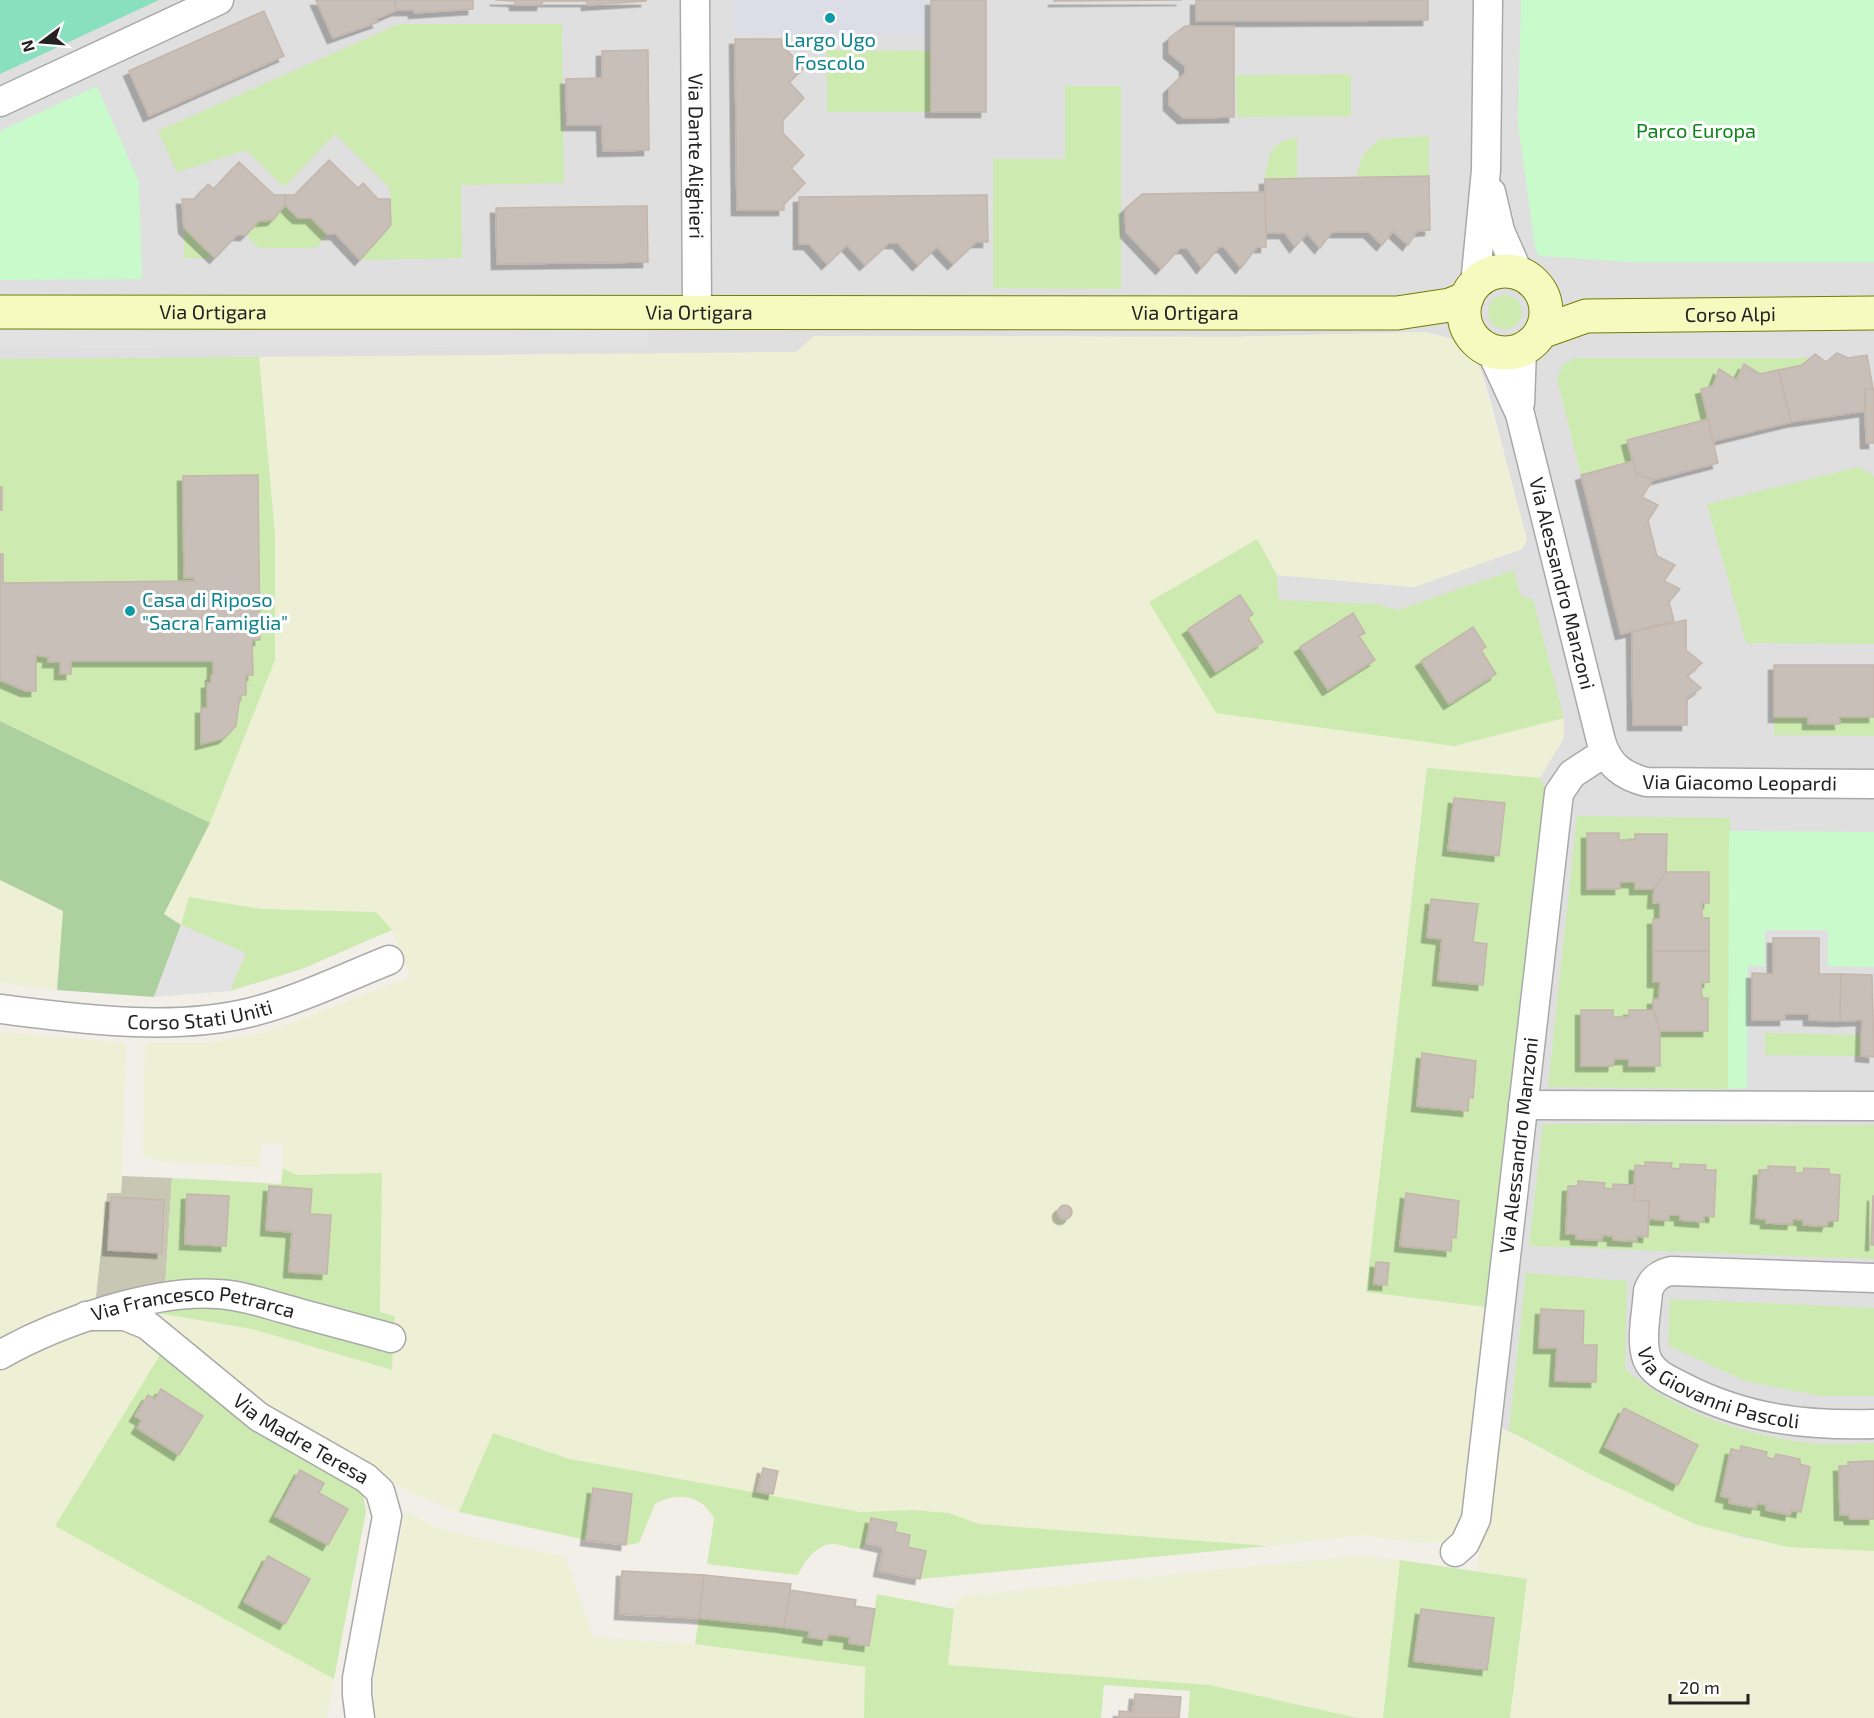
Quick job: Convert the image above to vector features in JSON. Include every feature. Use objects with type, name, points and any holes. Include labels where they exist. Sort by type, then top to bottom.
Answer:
[{"type":"street","points":[[0,102],[219,0]]},
{"type":"street","name":"Via Dante Alighieri","points":[[695,0],[697,311]]},
{"type":"street","points":[[1488,0],[1486,170],[1494,324]]},
{"type":"street","points":[[1486,170],[1500,231],[1530,283],[1546,305],[1494,324]]},
{"type":"street","points":[[1494,324],[1488,275],[1503,271],[1530,283]]},
{"type":"street","name":"Corso Alpi","points":[[1530,283],[1564,309],[1586,316]]},
{"type":"street","name":"Via Ortigara","points":[[0,312],[1397,313],[1450,304],[1494,324]]},
{"type":"street","name":"Corso Alpi","points":[[1494,324],[1586,316],[1874,313]]},
{"type":"street","name":"Via Alessandro Manzoni","points":[[1455,1552],[1465,1543],[1476,1519],[1559,794],[1572,774],[1607,758],[1520,414],[1494,324]]},
{"type":"street","name":"Via Giacomo Leopardi","points":[[1607,758],[1635,779],[1646,782],[1874,784]]},
{"type":"street","name":"Corso Stati Uniti","points":[[0,1009],[132,1020],[170,1021],[228,1017],[280,1004],[390,960]]},
{"type":"street","points":[[1523,1105],[1874,1106]]},
{"type":"street","name":"Via Giovanni Pascoli","points":[[1874,1278],[1671,1271],[1662,1274],[1651,1283],[1648,1291],[1645,1348],[1651,1365],[1663,1377],[1722,1406],[1813,1425],[1874,1424]]},
{"type":"street","name":"Via Francesco Petrarca","points":[[3,1350],[86,1316],[171,1297],[219,1294],[391,1338]]},
{"type":"street","name":"Via Madre Teresa","points":[[86,1316],[125,1316],[147,1325],[260,1417],[357,1471],[380,1491],[387,1516],[357,1678],[360,1718]]},
{"type":"shaded area","points":[[0,0],[1874,0],[1874,1551],[1743,1538],[1494,1425],[1216,713],[1257,539],[1277,575],[1413,587],[1522,549],[1527,540],[1488,392],[1480,368],[1469,353],[1452,339],[1425,332],[1233,337],[814,336],[797,352],[0,720]]},
{"type":"shaded area","name":"Largo Ugo Foscolo","points":[[735,0],[925,0],[924,35],[735,34]]},
{"type":"shaded area","points":[[648,324],[648,346],[0,349],[0,328]]},
{"type":"shaded area","points":[[1425,332],[1452,339],[1469,353],[1480,368],[1527,540],[1522,549],[1414,587],[1277,575],[1257,539],[1149,602],[1429,742],[1454,746],[1564,718],[1564,738],[1540,778],[1427,768],[1366,1292],[1488,1307],[1463,1515],[1455,1534],[1448,1540],[1431,1544],[1359,1535],[1268,1546],[979,1524],[949,1513],[912,1510],[861,1512],[570,1459],[493,1433],[459,1512],[409,1492],[344,1451],[285,1420],[145,1311],[252,1329],[392,1370],[395,1316],[380,1312],[382,1173],[296,1175],[283,1168],[283,1144],[261,1143],[260,1167],[157,1161],[145,1156],[143,1151],[145,1043],[207,1043],[264,1033],[410,977],[392,930],[376,912],[261,909],[190,897],[181,925],[164,914],[210,823],[275,660],[275,536],[259,357],[796,352],[814,336],[1233,337]]},
{"type":"shaded area","points":[[0,880],[63,911],[57,990],[0,983]]},
{"type":"shaded area","points":[[181,925],[246,953],[230,991],[154,997]]},
{"type":"shaded area","points":[[0,1032],[126,1043],[121,1193],[107,1193],[95,1305],[8,1341],[0,1338]]},
{"type":"shaded area","points":[[122,1176],[172,1178],[165,1289],[95,1305],[107,1193],[121,1193]]},
{"type":"shaded area","points":[[122,1325],[163,1350],[56,1526],[334,1679],[327,1718],[0,1718],[0,1364],[85,1326]]},
{"type":"shaded area","points":[[1494,1425],[1593,1476],[1743,1538],[1787,1547],[1874,1551],[1874,1718],[1510,1718],[1527,1579],[1477,1571]]},
{"type":"shaded area","points":[[405,1511],[442,1530],[565,1557],[593,1637],[695,1644],[865,1667],[864,1718],[374,1718],[374,1676]]},
{"type":"shaded area","points":[[1357,1556],[1400,1560],[1383,1718],[1358,1718],[1210,1685],[948,1665],[954,1609],[962,1596]]},
{"type":"green space","points":[[0,0],[159,0],[0,74]]},
{"type":"green space","name":"Parco Europa","points":[[1521,0],[1874,0],[1874,262],[1629,262],[1539,256],[1535,248],[1518,123]]},
{"type":"green space","points":[[399,24],[562,24],[564,183],[461,185],[462,258],[360,260],[391,225],[390,188],[335,134],[284,187],[246,150],[177,172],[158,131]]},
{"type":"green space","points":[[827,50],[930,51],[931,112],[827,112]]},
{"type":"green space","points":[[1351,74],[1351,116],[1237,117],[1236,75]]},
{"type":"green space","points":[[97,86],[139,182],[142,279],[0,280],[0,131]]},
{"type":"green space","points":[[1065,86],[1121,86],[1121,289],[993,288],[993,159],[1065,159]]},
{"type":"green space","points":[[1429,136],[1429,176],[1356,178],[1363,155],[1379,139]]},
{"type":"green space","points":[[1297,138],[1297,179],[1265,179],[1267,163],[1272,151],[1282,142]]},
{"type":"green space","points":[[285,205],[298,218],[311,218],[327,234],[316,248],[259,248],[246,235],[259,221],[273,220]]},
{"type":"green space","points":[[184,228],[215,258],[184,258]]},
{"type":"green space","points":[[1505,295],[1517,300],[1522,312],[1517,324],[1505,329],[1493,324],[1488,312],[1493,300]]},
{"type":"green space","points":[[259,357],[275,536],[275,660],[210,823],[0,721],[0,359]]},
{"type":"green space","points":[[1575,358],[1810,358],[1802,365],[1760,374],[1744,364],[1736,380],[1719,369],[1713,386],[1701,389],[1708,419],[1628,440],[1633,461],[1581,475],[1557,379],[1563,365]]},
{"type":"green space","points":[[1859,467],[1874,476],[1874,644],[1746,643],[1707,504]]},
{"type":"green space","points":[[1257,539],[1277,575],[1279,600],[1377,604],[1398,610],[1514,570],[1520,595],[1533,600],[1564,718],[1454,746],[1216,713],[1149,602]]},
{"type":"green space","points":[[1774,717],[1808,717],[1808,724],[1840,723],[1839,717],[1874,717],[1874,736],[1774,735]]},
{"type":"green space","points":[[0,721],[210,823],[164,914],[181,925],[154,997],[57,990],[63,911],[0,880]]},
{"type":"green space","points":[[1427,768],[1540,778],[1548,792],[1488,1307],[1366,1292]]},
{"type":"green space","points":[[1577,816],[1730,818],[1728,1089],[1548,1087]]},
{"type":"green space","points":[[1729,831],[1874,832],[1874,967],[1828,966],[1828,930],[1765,930],[1765,966],[1748,966],[1747,1088],[1728,1089]]},
{"type":"green space","points":[[189,897],[261,909],[376,912],[392,930],[302,969],[230,991],[245,953],[181,925]]},
{"type":"green space","points":[[1765,1033],[1861,1035],[1861,1056],[1765,1055]]},
{"type":"green space","points":[[1543,1124],[1874,1125],[1874,1259],[1529,1246]]},
{"type":"green space","points":[[283,1168],[296,1175],[382,1173],[380,1312],[395,1316],[394,1330],[165,1289],[172,1178],[281,1184]]},
{"type":"green space","points":[[1526,1273],[1627,1281],[1625,1369],[1666,1398],[1712,1420],[1760,1435],[1810,1443],[1874,1443],[1874,1551],[1787,1547],[1697,1525],[1593,1476],[1509,1431]]},
{"type":"green space","points":[[1670,1299],[1874,1308],[1874,1396],[1821,1396],[1745,1381],[1668,1345]]},
{"type":"green space","points":[[227,1305],[393,1348],[392,1370],[252,1329],[145,1311]]},
{"type":"green space","points":[[163,1350],[363,1493],[366,1511],[334,1679],[55,1526]]},
{"type":"green space","points":[[493,1433],[570,1459],[861,1512],[912,1510],[949,1513],[979,1524],[1268,1546],[920,1579],[925,1551],[908,1547],[910,1535],[895,1532],[896,1523],[872,1518],[866,1543],[861,1548],[833,1544],[821,1547],[807,1559],[798,1575],[707,1564],[714,1519],[703,1505],[689,1498],[672,1497],[655,1504],[639,1543],[626,1545],[632,1494],[593,1488],[586,1540],[459,1512]]},
{"type":"green space","points":[[1400,1560],[1527,1579],[1510,1718],[1383,1718]]},
{"type":"green space","points":[[877,1594],[954,1609],[948,1665],[1210,1685],[1358,1718],[1188,1718],[1190,1691],[1104,1685],[1101,1718],[864,1718],[865,1667],[695,1644],[699,1618],[810,1631],[808,1637],[827,1640],[828,1634],[850,1637],[849,1643],[869,1646]]},
{"type":"building","points":[[316,0],[394,0],[397,10],[376,19],[378,22],[333,38]]},
{"type":"building","points":[[394,0],[473,0],[473,9],[414,13],[414,10],[397,10]]},
{"type":"building","points":[[495,0],[646,1],[587,5],[587,1],[542,1],[542,5],[515,5],[515,1]]},
{"type":"building","points":[[931,0],[986,0],[986,112],[931,112]]},
{"type":"building","points":[[1054,0],[1182,0],[1054,1]]},
{"type":"building","points":[[1196,0],[1428,0],[1428,20],[1196,21]]},
{"type":"building","points":[[264,11],[284,56],[149,116],[129,71]]},
{"type":"building","points":[[1185,26],[1234,26],[1234,117],[1183,118],[1169,105],[1169,88],[1185,73],[1185,66],[1169,53],[1169,38]]},
{"type":"building","points":[[735,39],[781,39],[782,45],[804,68],[789,82],[804,98],[783,120],[783,133],[804,155],[791,168],[805,183],[784,204],[784,210],[737,210]]},
{"type":"building","points":[[648,50],[649,150],[603,151],[602,125],[567,125],[566,79],[602,78],[602,51]]},
{"type":"building","points":[[329,160],[358,188],[363,183],[378,199],[390,199],[391,225],[360,260],[336,234],[327,234],[311,218],[298,218],[285,205],[285,195],[295,195]]},
{"type":"building","points":[[239,162],[274,195],[285,195],[285,205],[273,220],[259,221],[246,235],[237,235],[215,258],[184,228],[182,199],[195,199],[208,184],[214,189]]},
{"type":"building","points":[[1429,176],[1430,230],[1417,231],[1408,245],[1393,231],[1382,245],[1369,232],[1332,232],[1320,248],[1307,233],[1295,247],[1285,233],[1266,233],[1265,179]]},
{"type":"building","points":[[1265,192],[1266,247],[1257,247],[1241,268],[1224,247],[1219,247],[1202,268],[1187,248],[1180,248],[1161,269],[1126,232],[1125,209],[1142,194]]},
{"type":"building","points":[[987,195],[988,242],[976,242],[953,264],[937,247],[918,265],[898,243],[889,243],[865,265],[847,245],[827,264],[809,244],[799,244],[799,197]]},
{"type":"building","points":[[647,206],[648,262],[497,264],[496,208]]},
{"type":"building","points":[[1837,353],[1848,358],[1867,355],[1873,389],[1865,389],[1865,411],[1791,422],[1778,370],[1802,365],[1815,354],[1826,362]]},
{"type":"building","points":[[1744,364],[1760,374],[1778,370],[1791,422],[1713,441],[1701,389],[1713,386],[1719,369],[1736,380]]},
{"type":"building","points":[[1865,389],[1874,389],[1874,443],[1866,443]]},
{"type":"building","points":[[1708,419],[1718,463],[1653,480],[1636,474],[1627,440]]},
{"type":"building","points":[[1633,461],[1636,474],[1653,480],[1642,497],[1658,505],[1648,521],[1657,556],[1675,565],[1664,581],[1680,589],[1669,602],[1674,621],[1621,634],[1581,475]]},
{"type":"building","name":"Casa di Riposo \"Sacra Famiglia\"","points":[[258,475],[260,640],[252,640],[253,675],[246,675],[246,695],[240,695],[236,726],[224,738],[201,744],[201,708],[207,708],[207,683],[211,683],[213,661],[71,661],[71,674],[60,674],[60,662],[48,662],[49,657],[36,655],[36,691],[26,691],[0,680],[0,554],[3,554],[3,583],[194,581],[194,578],[184,578],[183,476]]},
{"type":"building","points":[[0,487],[2,487],[2,510],[0,510]]},
{"type":"building","points":[[1240,595],[1253,614],[1248,618],[1263,642],[1216,672],[1188,629]]},
{"type":"building","points":[[1353,613],[1365,633],[1359,636],[1375,660],[1328,690],[1300,647]]},
{"type":"building","points":[[1686,620],[1686,650],[1702,663],[1687,676],[1701,688],[1687,698],[1687,725],[1633,725],[1632,632]]},
{"type":"building","points":[[1473,627],[1486,647],[1481,650],[1496,674],[1449,704],[1421,661]]},
{"type":"building","points":[[1774,665],[1874,665],[1874,717],[1839,717],[1840,724],[1808,724],[1808,717],[1774,717]]},
{"type":"building","points":[[1454,798],[1505,803],[1499,856],[1448,850]]},
{"type":"building","points":[[1587,833],[1619,833],[1619,840],[1635,840],[1635,834],[1667,834],[1666,872],[1654,889],[1635,889],[1635,882],[1620,882],[1620,889],[1587,889]]},
{"type":"building","points":[[1666,872],[1709,872],[1709,903],[1702,903],[1702,918],[1709,918],[1709,951],[1653,951],[1653,919],[1660,919],[1660,903],[1653,903],[1654,889]]},
{"type":"building","points":[[1431,899],[1478,904],[1473,942],[1487,944],[1483,985],[1438,980],[1442,939],[1427,937]]},
{"type":"building","points":[[1773,938],[1819,938],[1819,974],[1841,974],[1840,1021],[1809,1020],[1809,1014],[1785,1014],[1785,1020],[1752,1020],[1752,973],[1773,974]]},
{"type":"building","points":[[1653,951],[1709,951],[1709,982],[1701,983],[1702,998],[1708,998],[1708,1031],[1660,1031],[1653,1010],[1653,999],[1659,999],[1660,982],[1653,982]]},
{"type":"building","points":[[1841,974],[1872,975],[1874,1057],[1861,1056],[1862,1020],[1840,1021]]},
{"type":"building","points":[[1581,1010],[1613,1010],[1613,1017],[1629,1017],[1629,1010],[1653,1010],[1660,1031],[1660,1066],[1629,1066],[1629,1059],[1614,1059],[1613,1066],[1581,1066]]},
{"type":"building","points":[[1422,1053],[1476,1061],[1473,1098],[1469,1097],[1468,1111],[1417,1106]]},
{"type":"building","points":[[1645,1162],[1672,1163],[1671,1168],[1680,1169],[1680,1164],[1706,1165],[1705,1170],[1716,1170],[1714,1217],[1704,1216],[1704,1222],[1680,1220],[1680,1215],[1669,1215],[1669,1220],[1649,1219],[1649,1201],[1634,1200],[1635,1165],[1645,1166]]},
{"type":"building","points":[[1768,1166],[1795,1167],[1795,1173],[1803,1173],[1804,1168],[1829,1169],[1829,1174],[1840,1175],[1838,1221],[1828,1221],[1827,1226],[1803,1225],[1803,1220],[1793,1219],[1792,1224],[1766,1223],[1766,1219],[1756,1218],[1759,1170],[1768,1170]]},
{"type":"building","points":[[1578,1181],[1605,1183],[1604,1188],[1613,1189],[1613,1184],[1635,1185],[1634,1200],[1649,1201],[1648,1237],[1637,1236],[1637,1241],[1613,1240],[1613,1236],[1603,1235],[1602,1240],[1576,1239],[1576,1234],[1566,1234],[1568,1186],[1578,1186]]},
{"type":"building","points":[[269,1186],[312,1189],[310,1214],[331,1215],[327,1274],[289,1272],[292,1232],[266,1230]]},
{"type":"building","points":[[1406,1193],[1459,1201],[1456,1238],[1452,1237],[1451,1251],[1400,1246]]},
{"type":"building","points":[[187,1194],[229,1196],[226,1246],[185,1244]]},
{"type":"building","points":[[1873,1196],[1874,1245],[1871,1245]]},
{"type":"building","points":[[111,1197],[164,1200],[162,1253],[108,1250]]},
{"type":"building","points":[[1062,1205],[1068,1205],[1072,1212],[1068,1219],[1062,1219],[1058,1215],[1058,1209]]},
{"type":"building","points":[[1376,1262],[1389,1263],[1387,1285],[1374,1284]]},
{"type":"building","points":[[1541,1309],[1584,1311],[1583,1345],[1597,1345],[1596,1382],[1555,1381],[1557,1348],[1539,1348]]},
{"type":"building","points":[[161,1389],[203,1416],[179,1455],[137,1428],[142,1420],[135,1416],[148,1395],[155,1399]]},
{"type":"building","points":[[1624,1408],[1698,1445],[1678,1485],[1605,1447]]},
{"type":"building","points":[[1741,1446],[1767,1452],[1766,1457],[1774,1459],[1776,1454],[1800,1459],[1800,1464],[1810,1467],[1801,1512],[1791,1510],[1790,1515],[1766,1510],[1767,1505],[1757,1503],[1756,1508],[1729,1503],[1730,1498],[1721,1496],[1731,1449],[1740,1451]]},
{"type":"building","points":[[1874,1461],[1874,1519],[1850,1519],[1849,1515],[1840,1515],[1839,1466],[1848,1466],[1848,1462]]},
{"type":"building","points":[[763,1468],[778,1471],[773,1494],[758,1491]]},
{"type":"building","points":[[300,1470],[324,1483],[319,1493],[348,1509],[328,1545],[275,1516]]},
{"type":"building","points":[[593,1488],[632,1494],[626,1545],[586,1540]]},
{"type":"building","points":[[871,1518],[897,1523],[895,1532],[910,1535],[908,1547],[926,1551],[920,1579],[879,1571],[884,1547],[866,1543]]},
{"type":"building","points":[[268,1556],[310,1579],[285,1624],[244,1602]]},
{"type":"building","points":[[622,1571],[704,1575],[699,1618],[620,1614]]},
{"type":"building","points":[[704,1575],[791,1584],[784,1627],[699,1618]]},
{"type":"building","points":[[790,1590],[856,1600],[855,1606],[875,1609],[869,1646],[849,1643],[850,1637],[828,1634],[827,1640],[808,1637],[810,1631],[784,1627]]},
{"type":"building","points":[[1421,1609],[1494,1618],[1487,1670],[1414,1661]]},
{"type":"building","points":[[1135,1694],[1181,1697],[1179,1718],[1119,1718],[1119,1711],[1133,1712]]},
{"type":"place","name":"Largo Ugo Foscolo","points":[[830,18]]},
{"type":"place","name":"Casa di Riposo \"Sacra Famiglia\"","points":[[130,611]]}]
